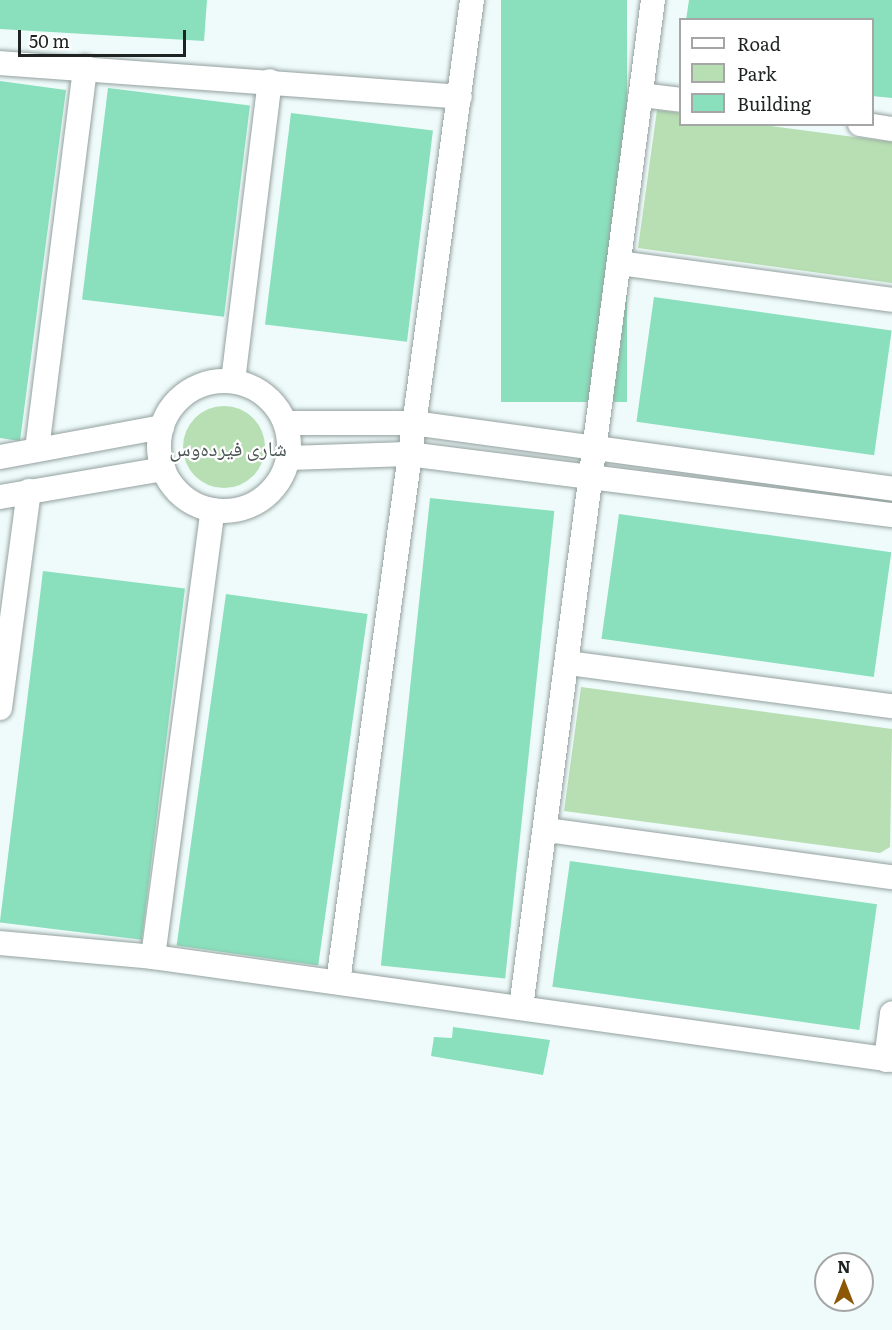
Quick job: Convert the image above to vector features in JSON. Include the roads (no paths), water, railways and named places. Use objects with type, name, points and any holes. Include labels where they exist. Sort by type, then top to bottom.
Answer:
[{"type":"street","points":[[339,982],[408,454],[472,0]]},
{"type":"street","points":[[521,1008],[547,830],[653,0]]},
{"type":"street","points":[[0,63],[84,67],[460,97]]},
{"type":"street","points":[[37,449],[84,67]]},
{"type":"street","points":[[233,381],[270,81]]},
{"type":"street","points":[[642,94],[679,100]]},
{"type":"street","points":[[873,126],[892,129]]},
{"type":"street","points":[[619,264],[892,300]]},
{"type":"street","points":[[233,381],[254,388],[272,401],[285,423],[289,458],[278,483],[262,498],[242,508],[213,510],[181,495],[164,469],[159,439],[162,427],[176,401],[193,389],[212,382],[233,381]]},
{"type":"street","points":[[285,423],[413,423],[892,489]]},
{"type":"street","points":[[0,457],[162,427]]},
{"type":"street","points":[[289,458],[408,454],[591,474],[892,515]]},
{"type":"street","points":[[0,497],[164,469]]},
{"type":"street","points":[[0,708],[29,491]]},
{"type":"street","points":[[153,957],[213,510]]},
{"type":"street","points":[[568,663],[892,706]]},
{"type":"street","points":[[547,830],[892,877]]},
{"type":"street","points":[[0,943],[153,957],[889,1060],[892,1012]]},
{"type":"district","name":"شاری فیردەوس","points":[[228,447]]}]
